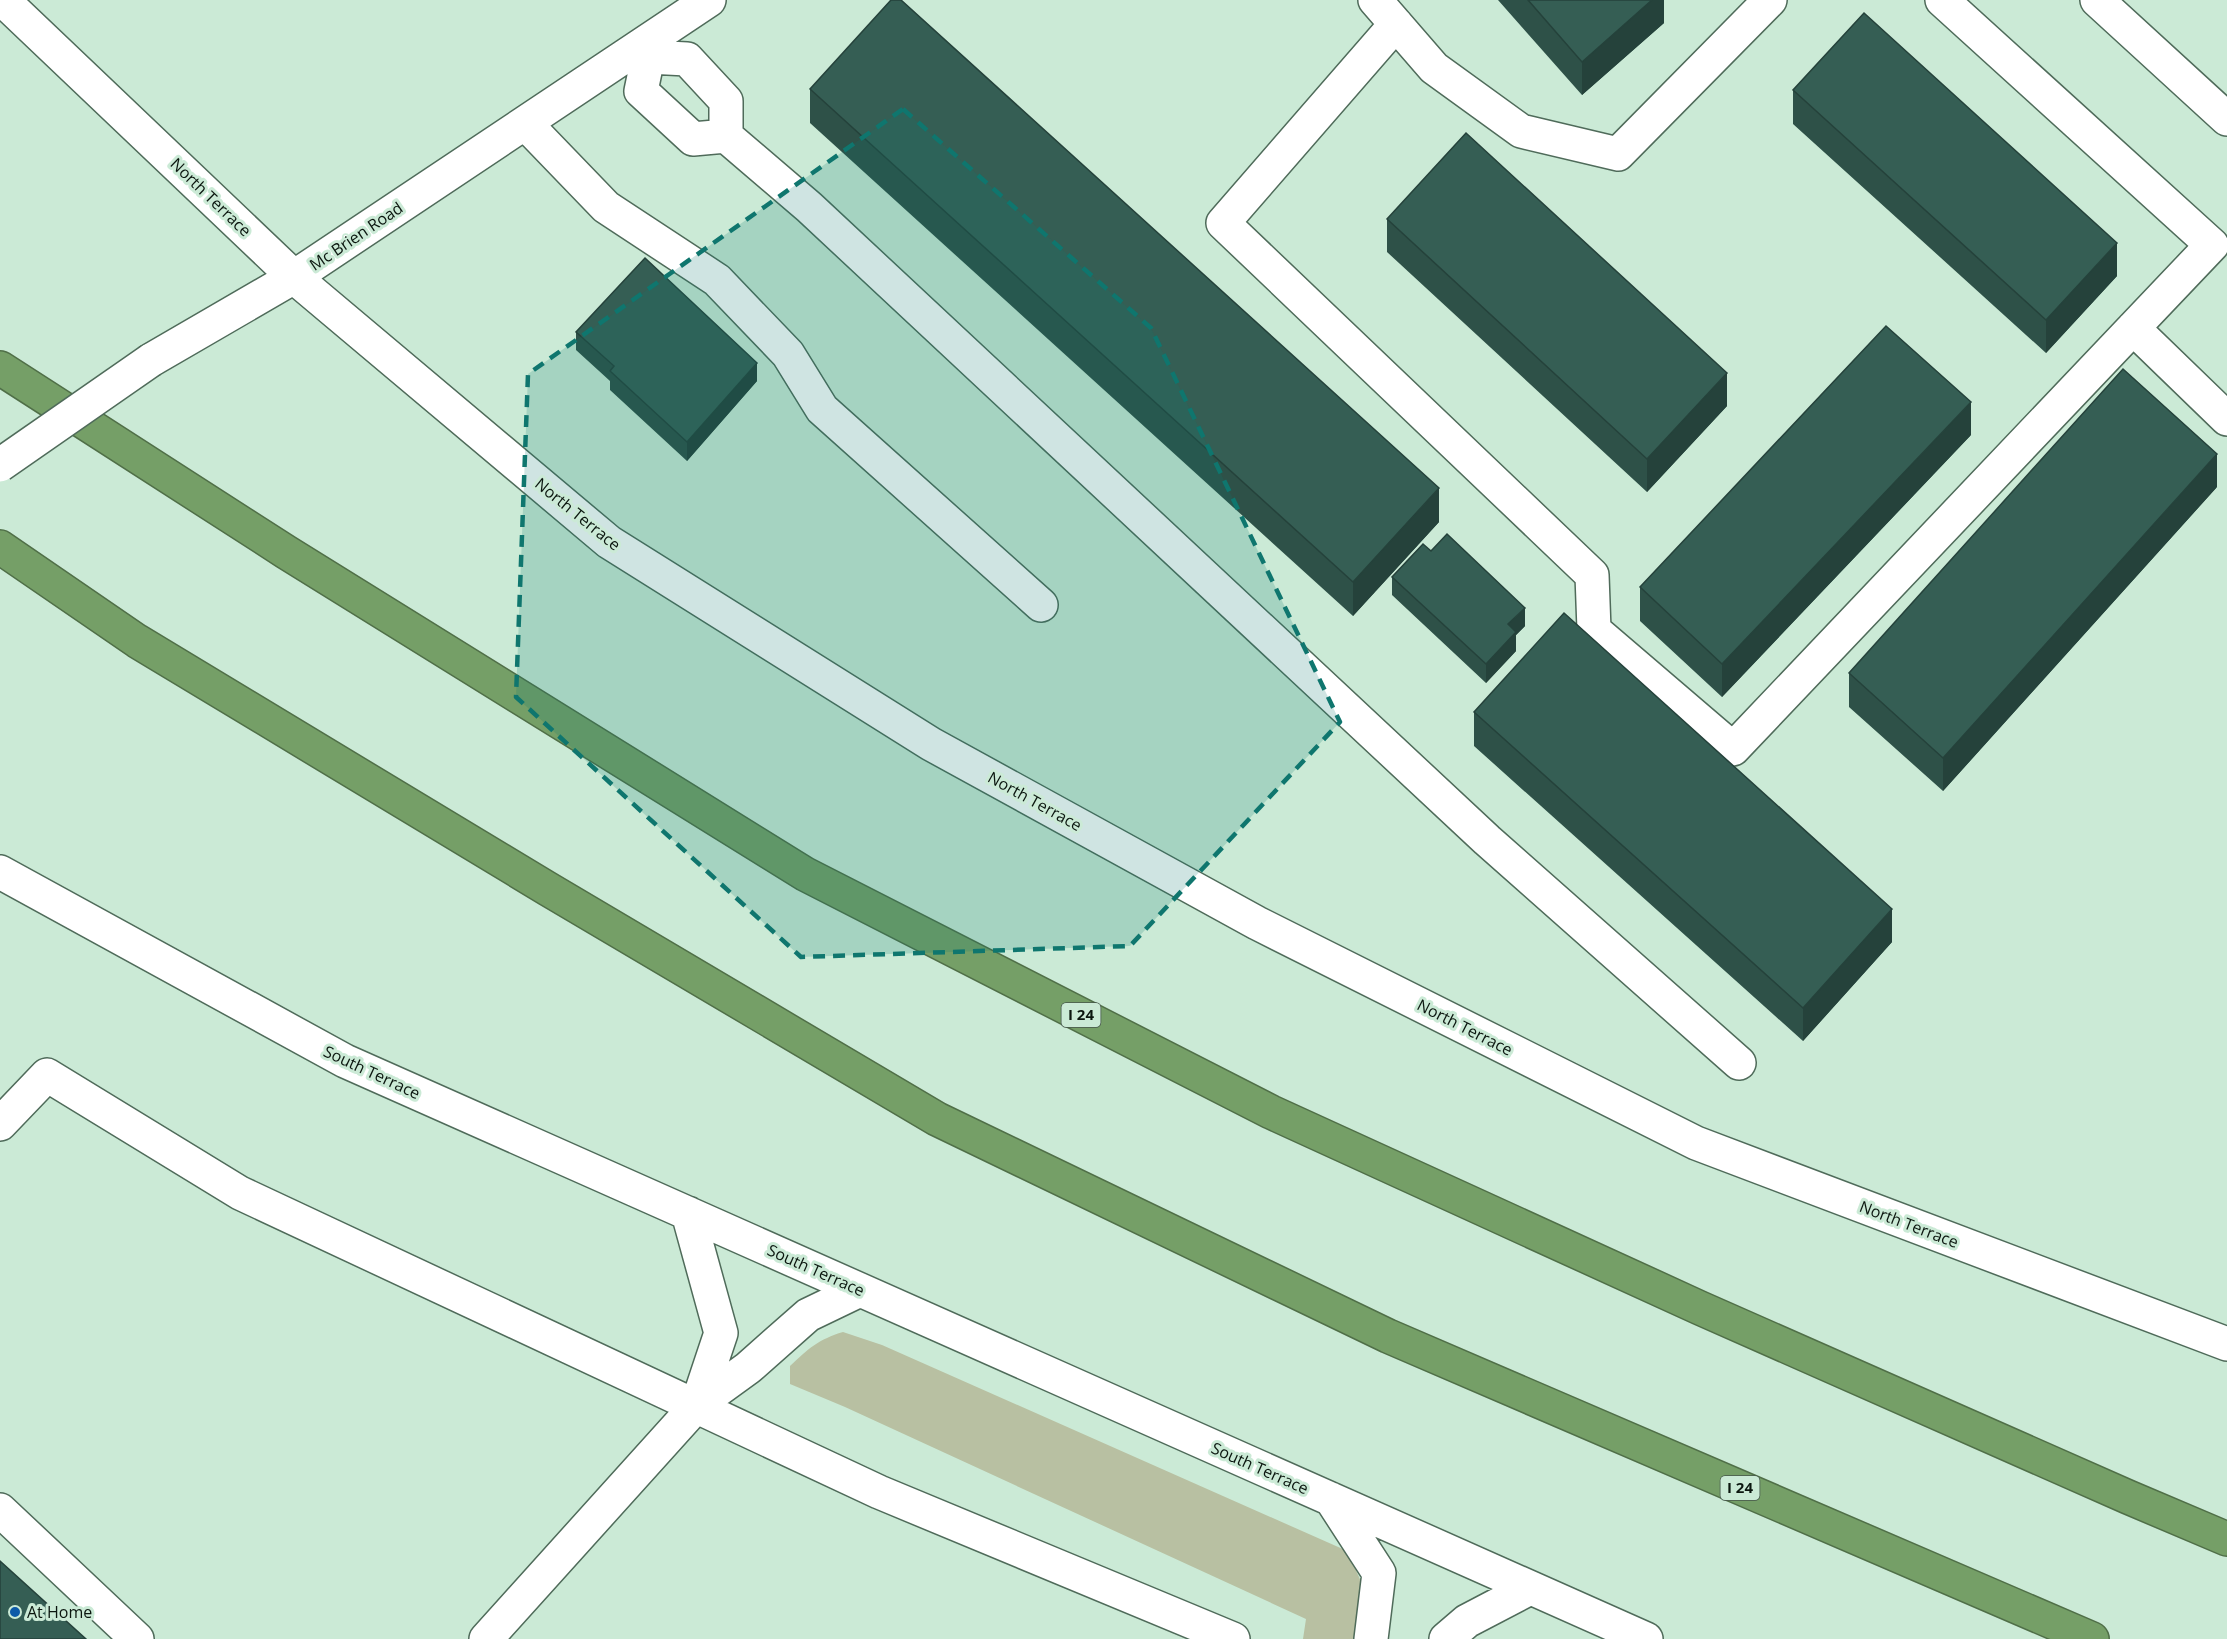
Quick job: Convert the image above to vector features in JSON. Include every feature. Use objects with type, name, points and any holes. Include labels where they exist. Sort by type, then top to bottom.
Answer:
[{"type":"highway","name":"I 24","points":[[0,368],[286,552],[806,874],[1271,1112],[1700,1308],[2117,1493],[2227,1539]]},
{"type":"highway","name":"I 24","points":[[0,547],[137,642],[537,883],[937,1119],[1388,1336],[2092,1639]]},
{"type":"street","name":"North Terrace","points":[[3,0],[294,277],[609,542],[931,744],[1257,923],[1696,1143],[2227,1344]]},
{"type":"street","name":"Mc Brien Road","points":[[0,465],[151,360],[294,277],[525,123],[643,52],[709,0]]},
{"type":"street","points":[[1375,0],[1434,68],[1521,131],[1618,154],[1770,0]]},
{"type":"street","points":[[1396,24],[1223,223],[1592,575],[1594,630],[1733,749],[2133,328],[2219,252],[1942,0]]},
{"type":"street","points":[[2097,0],[2227,119]]},
{"type":"street","points":[[726,136],[726,101],[687,59],[643,52],[641,92],[693,139],[726,136],[809,207],[1487,840],[1739,1063]]},
{"type":"street","points":[[525,123],[606,207],[717,280],[788,354],[822,409],[1041,605]]},
{"type":"street","points":[[2133,328],[2227,419]]},
{"type":"street","name":"South Terrace","points":[[0,872],[345,1062],[1646,1639]]},
{"type":"street","points":[[0,1124],[47,1075],[240,1193],[902,1502],[1233,1639]]},
{"type":"street","points":[[688,1213],[721,1333],[697,1405]]},
{"type":"street","points":[[486,1639],[697,1405],[748,1368],[808,1315],[860,1290]]},
{"type":"street","points":[[1332,1499],[1379,1573],[1371,1639]]},
{"type":"street","points":[[0,1510],[137,1639]]},
{"type":"street","points":[[1446,1639],[1467,1622],[1530,1587]]},
{"type":"highlighted area","points":[[903,109],[1151,328],[1340,722],[1130,946],[801,957],[516,697],[528,374]]},
{"type":"green space","points":[[843,1332],[882,1345],[1345,1550],[1357,1572],[1364,1594],[1366,1605],[1361,1628],[1354,1639],[1303,1639],[1306,1619],[845,1407],[790,1384],[790,1366],[802,1354],[827,1338]]},
{"type":"building","points":[[891,0],[901,0],[1439,488],[1353,582],[810,89]]},
{"type":"building","points":[[1528,0],[1652,0],[1582,62]]},
{"type":"building","points":[[1864,13],[2117,243],[2046,320],[1793,90]]},
{"type":"building","points":[[1466,133],[1727,373],[1647,459],[1387,219]]},
{"type":"building","points":[[645,258],[757,363],[687,442],[610,371],[614,366],[576,332]]},
{"type":"building","points":[[1886,326],[1971,402],[1722,664],[1640,587]]},
{"type":"building","points":[[2123,369],[2217,454],[1943,758],[1849,673]]},
{"type":"building","points":[[1447,534],[1525,608],[1508,624],[1516,632],[1486,664],[1392,577],[1423,544],[1431,551]]},
{"type":"building","points":[[1564,613],[1892,909],[1803,1008],[1474,712]]},
{"type":"building","points":[[0,1561],[86,1639],[0,1639]]},
{"type":"place","name":"At Home","points":[[15,1612]]}]
